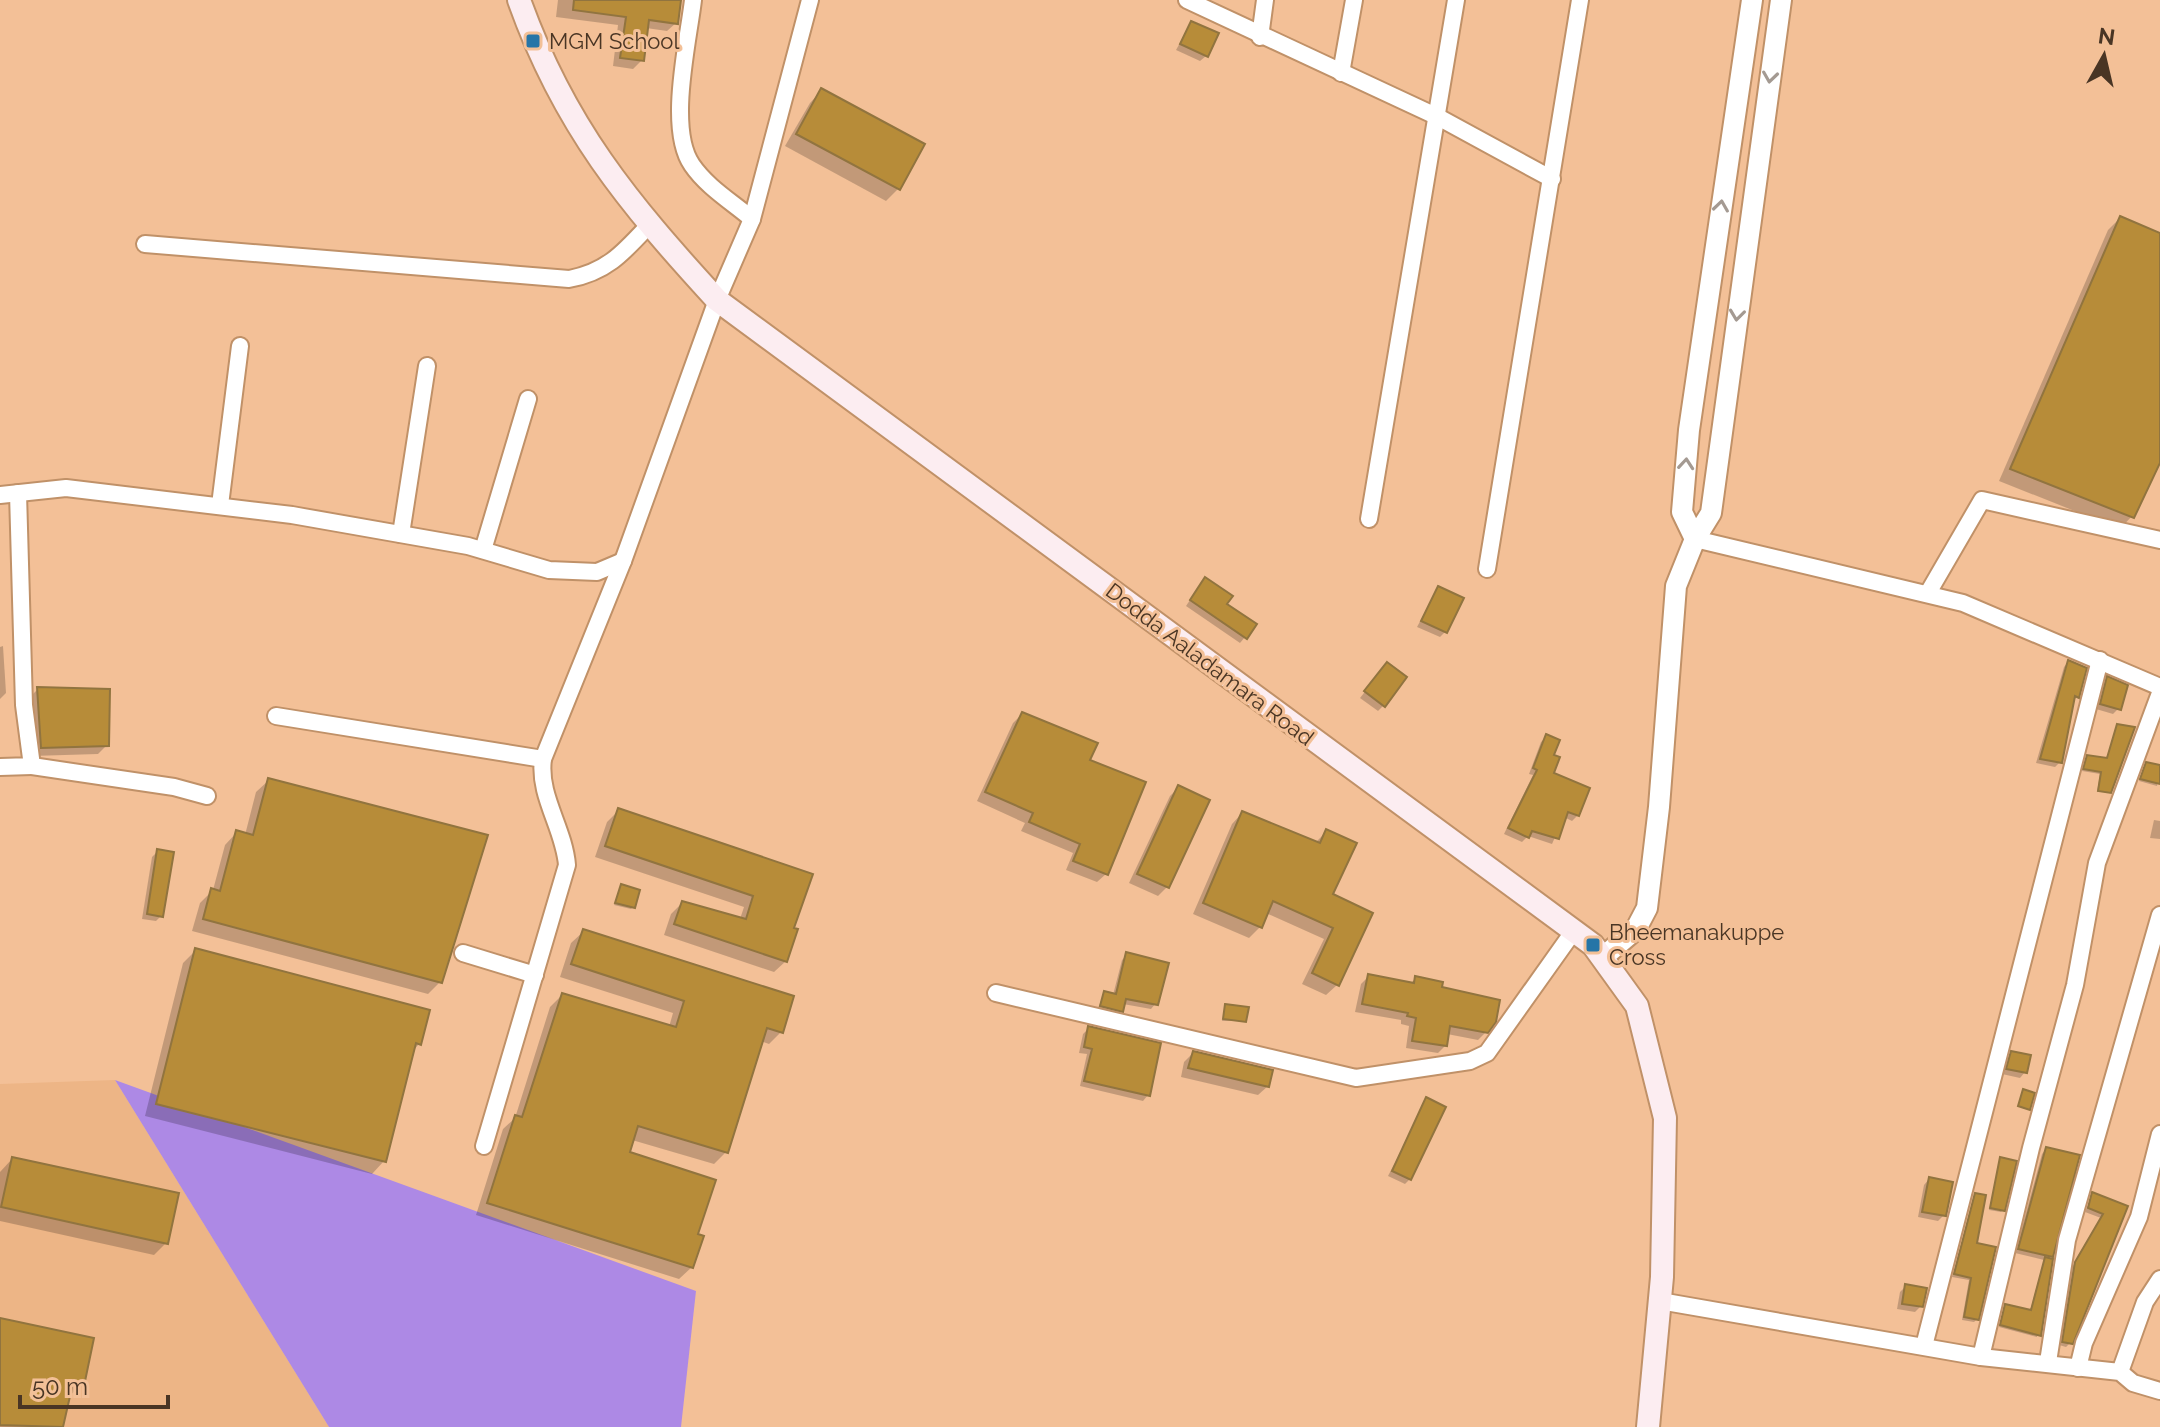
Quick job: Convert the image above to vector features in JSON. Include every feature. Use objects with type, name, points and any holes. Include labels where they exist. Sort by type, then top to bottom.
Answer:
[{"type":"main road","name":"Dodda Aaladamara Road","points":[[519,0],[533,41],[573,120],[623,194],[717,300],[1593,945],[1637,1006],[1665,1118],[1660,1301],[1648,1427]]},
{"type":"street","points":[[693,0],[680,120],[682,142],[689,162],[701,177],[752,219]]},
{"type":"street","points":[[484,1146],[567,865],[566,847],[540,779],[543,759],[623,561],[717,300],[752,219],[780,123],[810,0]]},
{"type":"street","points":[[1187,0],[1260,37],[1438,117],[1552,179]]},
{"type":"street","points":[[1260,37],[1265,0]]},
{"type":"street","points":[[1341,73],[1354,0]]},
{"type":"street","points":[[1369,519],[1456,0]]},
{"type":"street","points":[[1487,569],[1580,0]]},
{"type":"street","points":[[1695,539],[1682,512],[1689,430],[1752,0]]},
{"type":"street","points":[[1602,958],[1636,929],[1647,908],[1659,807],[1676,586],[1695,539],[1711,513],[1781,0]]},
{"type":"street","points":[[145,244],[569,279],[592,275],[613,264],[649,225]]},
{"type":"street","points":[[220,505],[240,346]]},
{"type":"street","points":[[401,534],[427,366]]},
{"type":"street","points":[[483,550],[528,399]]},
{"type":"street","points":[[0,495],[66,488],[220,505],[483,550],[549,570],[597,572],[623,561]]},
{"type":"street","points":[[18,493],[24,705],[32,766]]},
{"type":"street","points":[[1928,593],[1982,500],[2160,540]]},
{"type":"street","points":[[1695,539],[1963,603],[2100,660],[2160,690],[2097,863],[2075,985],[2031,1148],[1981,1357]]},
{"type":"street","points":[[1924,1346],[2100,660]]},
{"type":"street","points":[[276,716],[543,759]]},
{"type":"street","points":[[0,767],[32,766],[174,787],[207,796]]},
{"type":"street","points":[[2048,1362],[2067,1240],[2160,915]]},
{"type":"street","points":[[996,993],[1364,1078],[1470,1061],[1487,1053],[1573,932]]},
{"type":"street","points":[[463,953],[535,975]]},
{"type":"street","points":[[2078,1368],[2084,1343],[2139,1217],[2160,1134]]},
{"type":"street","points":[[2120,1372],[2142,1310],[2160,1279]]},
{"type":"street","points":[[1660,1301],[1981,1357],[2120,1372],[2133,1383],[2160,1391]]},
{"type":"street","points":[[2142,1310],[2160,1308]]},
{"type":"shaded area","points":[[115,1080],[329,1427],[0,1427],[0,1084]]},
{"type":"shaded area","points":[[115,1080],[696,1291],[681,1427],[329,1427]]},
{"type":"building","points":[[574,0],[681,0],[678,24],[649,20],[644,61],[620,58],[626,17],[573,10]]},
{"type":"building","points":[[1191,21],[1219,33],[1208,57],[1180,44]]},
{"type":"building","points":[[821,88],[925,144],[900,190],[796,134]]},
{"type":"building","points":[[2120,216],[2160,233],[2160,463],[2134,518],[2010,469]]},
{"type":"building","points":[[1205,577],[1233,596],[1227,604],[1257,624],[1247,639],[1190,600]]},
{"type":"building","points":[[1438,586],[1464,598],[1447,633],[1421,621]]},
{"type":"building","points":[[2068,660],[2087,668],[2079,698],[2075,696],[2062,763],[2040,759]]},
{"type":"building","points":[[1387,662],[1407,677],[1385,707],[1364,691]]},
{"type":"building","points":[[2107,676],[2128,685],[2121,710],[2100,704]]},
{"type":"building","points":[[37,687],[110,689],[109,746],[41,748]]},
{"type":"building","points":[[1022,712],[1098,743],[1090,760],[1146,782],[1108,875],[1073,861],[1080,844],[1029,822],[1033,813],[985,792]]},
{"type":"building","points":[[2117,724],[2135,727],[2111,793],[2098,791],[2101,772],[2083,769],[2087,755],[2107,758]]},
{"type":"building","points":[[1546,734],[1560,740],[1554,755],[1560,757],[1554,773],[1590,788],[1579,816],[1568,812],[1559,839],[1532,831],[1529,838],[1508,828],[1537,770],[1533,768]]},
{"type":"building","points":[[2146,762],[2160,765],[2160,784],[2140,779]]},
{"type":"building","points":[[268,778],[488,835],[442,983],[203,919],[211,888],[220,891],[236,830],[253,835]]},
{"type":"building","points":[[1178,785],[1210,800],[1169,888],[1137,874]]},
{"type":"building","points":[[618,808],[813,874],[794,928],[798,929],[787,962],[674,924],[682,901],[746,919],[753,896],[605,846]]},
{"type":"building","points":[[1242,811],[1320,843],[1326,829],[1357,843],[1333,894],[1373,913],[1339,986],[1312,973],[1333,928],[1273,901],[1262,928],[1203,903]]},
{"type":"building","points":[[157,849],[174,852],[163,917],[147,914]]},
{"type":"building","points":[[621,884],[640,890],[635,908],[615,903]]},
{"type":"building","points":[[583,929],[794,996],[783,1033],[767,1028],[728,1153],[638,1126],[630,1152],[716,1180],[698,1234],[704,1236],[693,1268],[487,1203],[515,1115],[522,1117],[562,993],[676,1027],[684,1001],[571,964]]},
{"type":"building","points":[[195,948],[430,1010],[421,1045],[416,1043],[386,1162],[156,1104]]},
{"type":"building","points":[[1126,952],[1169,963],[1158,1005],[1126,999],[1123,1012],[1100,1006],[1104,991],[1116,994]]},
{"type":"building","points":[[1368,974],[1414,983],[1415,976],[1443,982],[1442,987],[1500,1000],[1496,1022],[1488,1033],[1450,1026],[1447,1046],[1412,1041],[1416,1018],[1407,1016],[1408,1013],[1362,1004]]},
{"type":"building","points":[[1225,1004],[1249,1007],[1246,1022],[1223,1019]]},
{"type":"building","points":[[1088,1026],[1161,1043],[1150,1096],[1084,1081],[1092,1049],[1084,1047]]},
{"type":"building","points":[[1193,1051],[1273,1070],[1269,1087],[1188,1068]]},
{"type":"building","points":[[2011,1051],[2031,1055],[2027,1073],[2006,1069]]},
{"type":"building","points":[[2023,1089],[2035,1093],[2030,1110],[2018,1106]]},
{"type":"building","points":[[1426,1097],[1446,1107],[1411,1180],[1392,1171]]},
{"type":"building","points":[[2046,1147],[2080,1155],[2053,1257],[2018,1249]]},
{"type":"building","points":[[12,1157],[179,1193],[168,1244],[1,1207]]},
{"type":"building","points":[[2000,1157],[2017,1161],[2005,1211],[1990,1208]]},
{"type":"building","points":[[1929,1177],[1953,1182],[1946,1216],[1922,1212]]},
{"type":"building","points":[[2092,1192],[2128,1206],[2073,1344],[2062,1342],[2075,1262],[2103,1214],[2088,1208]]},
{"type":"building","points":[[1975,1193],[1986,1195],[1977,1243],[1996,1247],[1979,1320],[1964,1317],[1971,1278],[1954,1274]]},
{"type":"building","points":[[2045,1257],[2053,1259],[2041,1336],[2000,1325],[2005,1304],[2031,1310]]},
{"type":"building","points":[[1905,1284],[1927,1288],[1923,1307],[1902,1304]]},
{"type":"building","points":[[0,1318],[94,1338],[84,1386],[73,1383],[63,1427],[0,1425]]},
{"type":"place","name":"MGM School","points":[[533,41]]},
{"type":"place","name":"Bheemanakuppe Cross","points":[[1593,945]]}]
